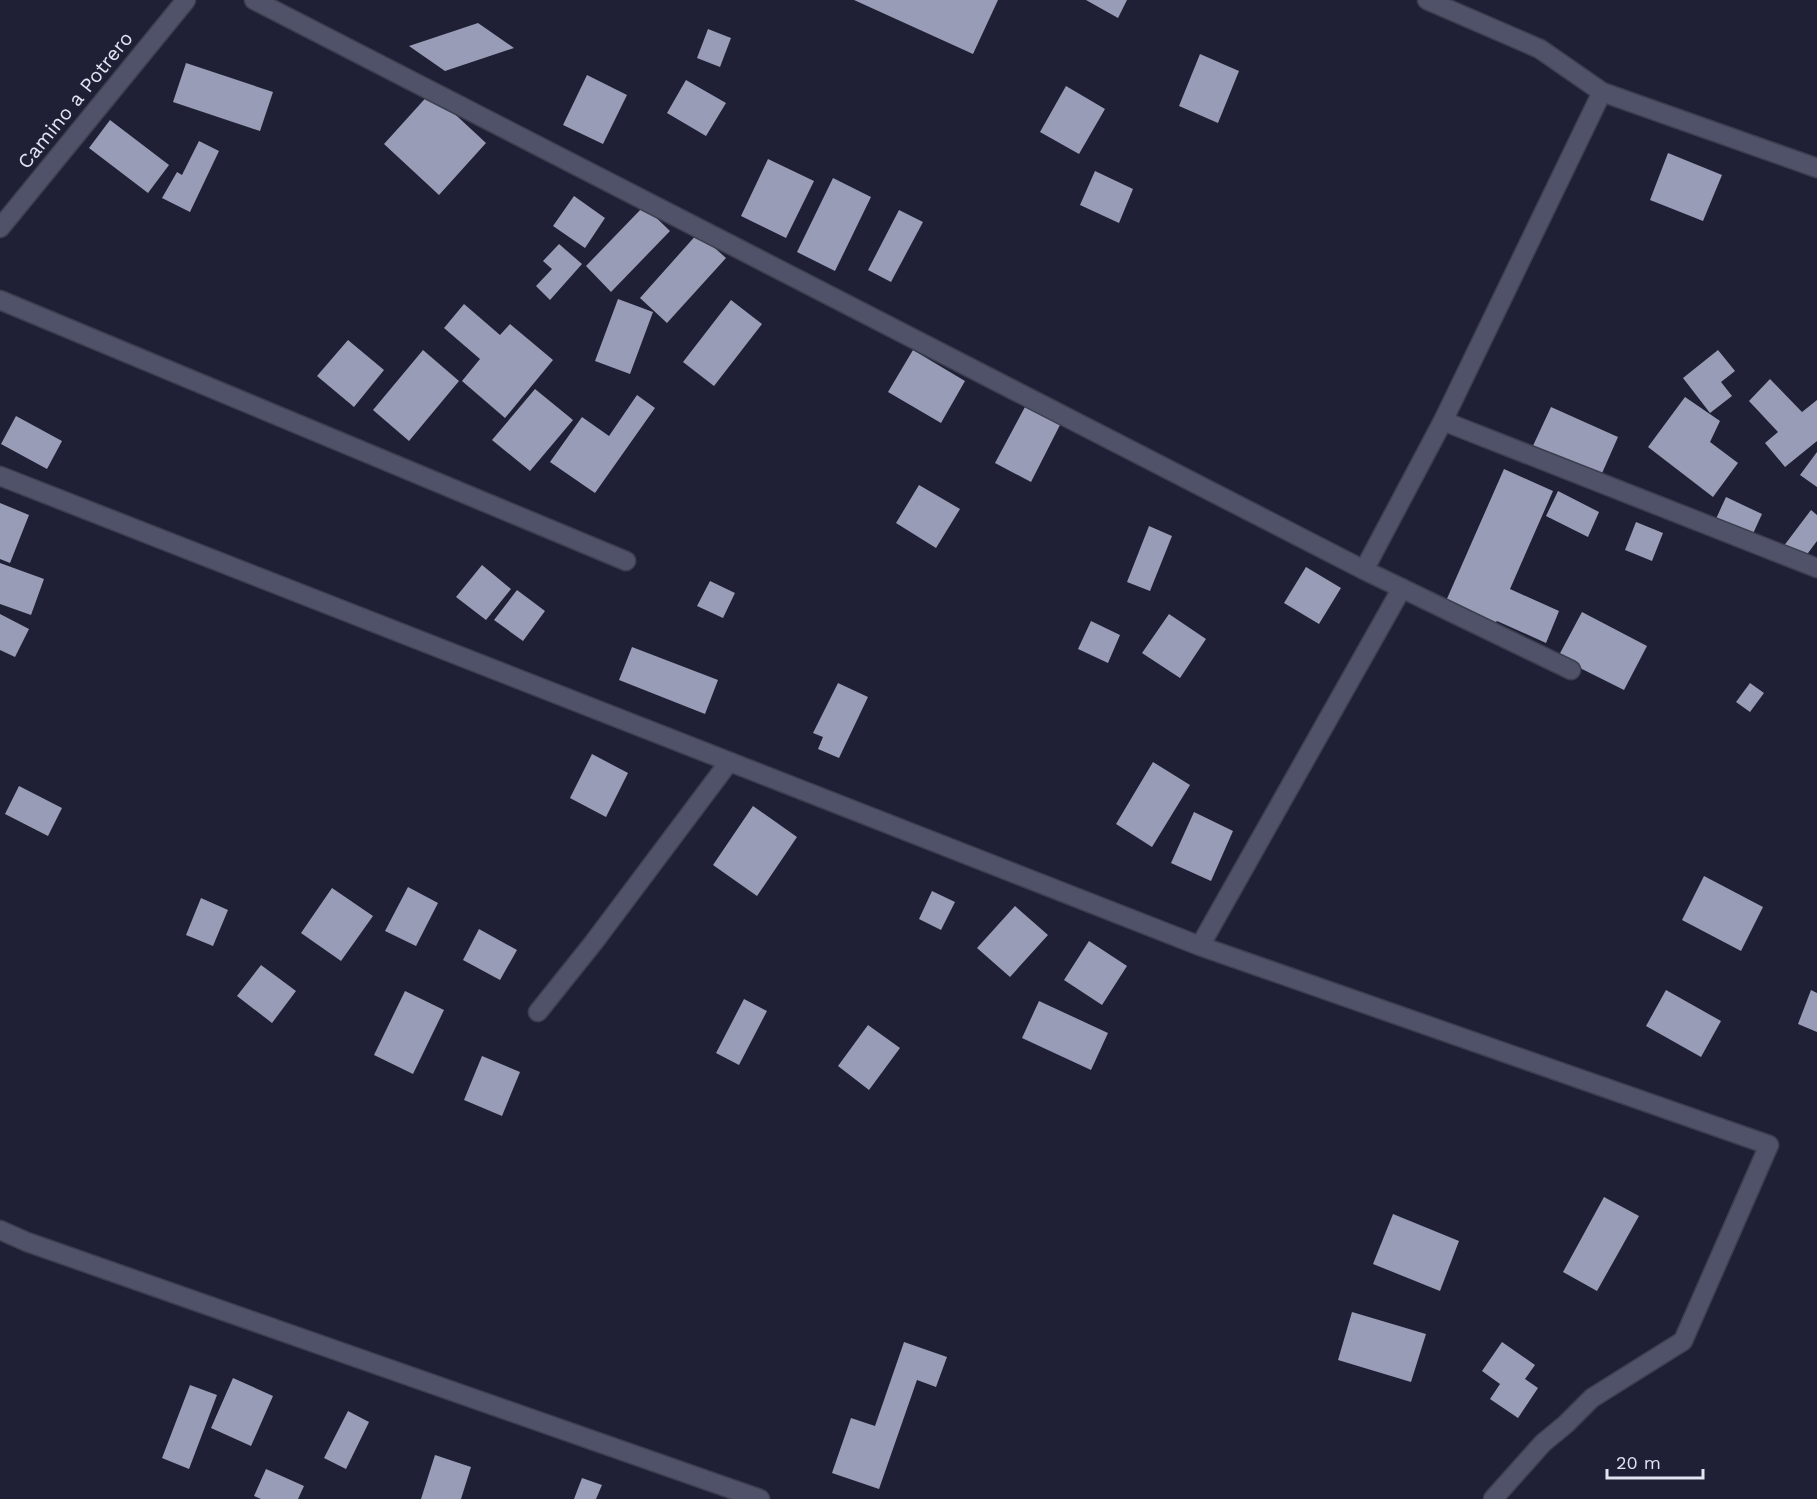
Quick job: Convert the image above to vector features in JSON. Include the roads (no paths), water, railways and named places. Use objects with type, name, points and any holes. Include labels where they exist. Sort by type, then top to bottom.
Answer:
[{"type":"street","name":"Camino a Potrero","points":[[0,228],[186,0]]},
{"type":"street","points":[[254,0],[1364,570],[1571,670]]},
{"type":"street","points":[[1427,0],[1540,49],[1602,92],[1817,168]]},
{"type":"street","points":[[1364,570],[1443,421],[1602,92]]},
{"type":"street","points":[[0,300],[626,561]]},
{"type":"street","points":[[1443,421],[1817,568]]},
{"type":"street","points":[[0,476],[1200,946],[1769,1145],[1683,1341],[1593,1398],[1543,1443],[1493,1499]]},
{"type":"street","points":[[1200,946],[1402,588]]},
{"type":"street","points":[[538,1012],[729,762]]},
{"type":"street","points":[[0,1230],[27,1242],[760,1499]]}]
